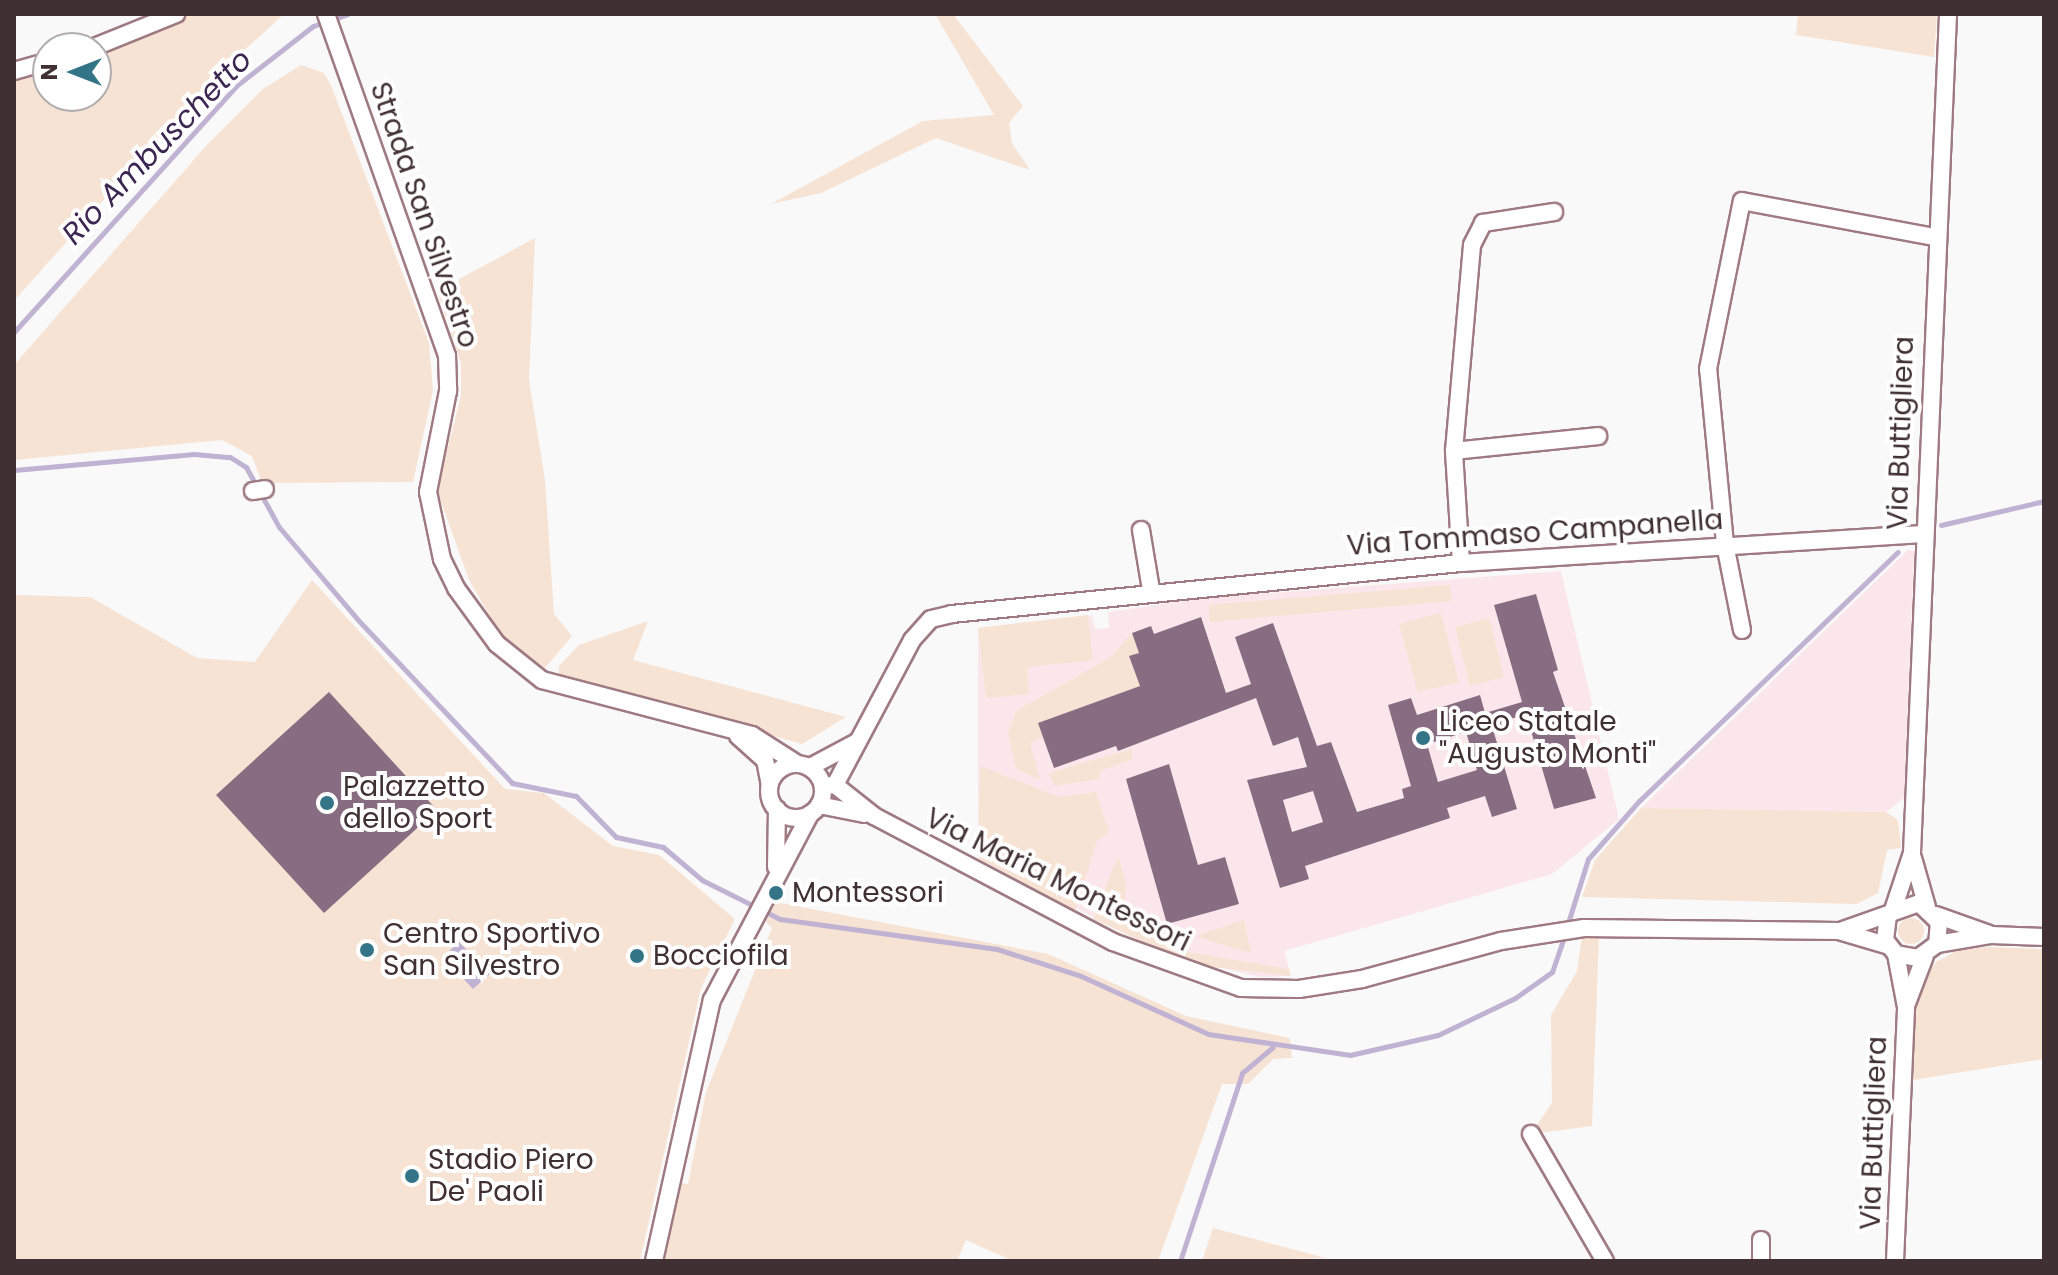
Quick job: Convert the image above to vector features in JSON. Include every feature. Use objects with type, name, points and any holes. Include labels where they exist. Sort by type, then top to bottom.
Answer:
[{"type":"street","points":[[112,40],[176,14]]},
{"type":"street","name":"Strada San Silvestro","points":[[326,14],[447,356],[448,391],[428,492],[456,588],[497,644],[542,680],[730,730],[778,747],[803,765]]},
{"type":"street","name":"Via Buttigliera","points":[[1895,1261],[1906,1007],[1892,950],[1890,913],[1912,853],[1934,237],[1948,14]]},
{"type":"street","points":[[1742,630],[1725,544],[1708,369],[1742,201],[1934,237]]},
{"type":"street","points":[[1461,563],[1454,451],[1472,245],[1483,223],[1554,212]]},
{"type":"street","points":[[1454,451],[1598,436]]},
{"type":"street","points":[[1141,530],[1151,590]]},
{"type":"street","name":"Via Tommaso Campanella","points":[[829,786],[858,741],[912,640],[931,619],[1151,590],[1461,563],[1725,544],[1923,534]]},
{"type":"street","name":"Strada San Silvestro","points":[[730,730],[765,760],[770,785]]},
{"type":"street","points":[[774,877],[781,832],[770,785],[779,770],[803,765],[858,741]]},
{"type":"street","points":[[654,1261],[712,1000],[774,877],[829,786],[803,765]]},
{"type":"street","name":"Via Maria Montessori","points":[[829,786],[874,816],[1113,942],[1241,988],[1299,989],[1362,979],[1560,930],[1581,928],[1839,931],[1892,950],[1931,950]]},
{"type":"street","points":[[777,809],[792,817],[814,810]]},
{"type":"street","name":"Via Maria Montessori","points":[[814,810],[874,816]]},
{"type":"street","name":"Via Buttigliera","points":[[1906,1007],[1931,950],[1931,911],[1912,853]]},
{"type":"street","name":"Via Maria Montessori","points":[[1839,931],[1910,903],[1931,911]]},
{"type":"street","points":[[1931,911],[1991,935]]},
{"type":"street","points":[[1931,950],[1991,935],[2044,937]]},
{"type":"street","points":[[1531,1134],[1605,1261]]},
{"type":"street","points":[[1761,1240],[1761,1261]]},
{"type":"shaded area","points":[[192,14],[284,14],[203,88],[14,301],[14,78],[32,73],[32,112],[112,112],[112,49]]},
{"type":"shaded area","points":[[935,14],[953,14],[1023,106],[1009,123],[1012,143],[1030,170],[936,138],[821,193],[771,204],[923,121],[994,115]]},
{"type":"shaded area","points":[[1798,14],[1937,14],[1934,57],[1796,35]]},
{"type":"shaded area","points":[[301,65],[324,73],[331,85],[429,343],[433,390],[413,482],[262,483],[252,456],[222,440],[14,460],[14,365],[205,147],[263,89]]},
{"type":"shaded area","points":[[535,238],[529,380],[545,480],[554,614],[572,636],[545,668],[502,637],[469,580],[437,490],[461,396],[461,363],[437,291]]},
{"type":"shaded area","points":[[1908,550],[1914,551],[1904,798],[1886,812],[1641,808]]},
{"type":"shaded area","points":[[1561,571],[1619,819],[1552,874],[1284,951],[1291,976],[1259,977],[1163,953],[978,858],[978,628],[1092,615],[1095,629],[1109,628],[1108,612],[1204,598]]},
{"type":"shaded area","name":"Centro Sportivo San Silvestro","points":[[312,580],[505,789],[544,793],[613,846],[659,855],[735,919],[701,988],[640,1261],[14,1261],[14,595],[90,597],[197,658],[255,662]]},
{"type":"shaded area","points":[[1450,585],[1452,601],[1210,622],[1209,605]]},
{"type":"shaded area","points":[[1441,613],[1459,682],[1418,692],[1399,624]]},
{"type":"shaded area","points":[[1088,615],[1093,660],[1027,667],[1029,694],[986,698],[978,628]]},
{"type":"shaded area","points":[[1489,618],[1504,677],[1470,686],[1455,627]]},
{"type":"shaded area","points":[[648,621],[633,660],[846,717],[802,744],[559,676],[559,666],[579,645]]},
{"type":"shaded area","points":[[1132,633],[1139,653],[1129,657],[1140,686],[1038,723],[1043,737],[1030,743],[1040,780],[1016,769],[1008,733],[1016,711],[1111,657]]},
{"type":"shaded area","points":[[1132,749],[1132,759],[1100,771],[1099,779],[1054,786],[1049,773]]},
{"type":"shaded area","points":[[980,766],[1059,797],[1096,792],[1109,832],[1097,841],[1075,911],[978,858]]},
{"type":"shaded area","points":[[1641,808],[1886,812],[1898,820],[1901,848],[1887,850],[1878,893],[1857,904],[1582,897],[1595,860]]},
{"type":"shaded area","points":[[1118,856],[1126,882],[1124,911],[1140,926],[1186,952],[1289,969],[1291,976],[1196,965],[1093,919]]},
{"type":"shaded area","points":[[775,902],[1048,954],[1186,1016],[1290,1038],[1292,1058],[1273,1059],[1248,1084],[1222,1084],[1158,1261],[1013,1261],[966,1240],[957,1261],[661,1261],[675,1182],[688,1184],[706,1092],[772,928],[766,922]]},
{"type":"shaded area","points":[[1911,918],[1920,922],[1924,931],[1920,940],[1911,944],[1902,940],[1898,931],[1902,922]]},
{"type":"shaded area","points":[[1244,920],[1251,953],[1195,936]]},
{"type":"shaded area","points":[[1582,936],[1599,937],[1592,1126],[1531,1134],[1552,1103],[1551,1015],[1577,971]]},
{"type":"shaded area","points":[[459,942],[490,974],[473,989],[443,957]]},
{"type":"shaded area","points":[[1989,947],[2044,949],[2044,1059],[1913,1080],[1916,1000],[1924,980],[1936,962],[1958,950]]},
{"type":"shaded area","points":[[1213,1228],[1326,1258],[1202,1261]]},
{"type":"building","points":[[1536,594],[1558,670],[1553,672],[1596,798],[1554,809],[1526,714],[1501,722],[1503,730],[1494,733],[1517,809],[1492,817],[1485,796],[1447,808],[1450,818],[1305,866],[1309,879],[1280,888],[1247,780],[1307,767],[1298,737],[1273,746],[1256,698],[1118,751],[1116,746],[1054,768],[1038,723],[1140,686],[1129,656],[1139,653],[1132,633],[1151,626],[1154,634],[1201,617],[1226,693],[1251,684],[1235,637],[1273,623],[1317,746],[1331,742],[1357,812],[1404,798],[1402,789],[1411,786],[1388,705],[1411,698],[1417,715],[1480,695],[1485,713],[1522,702],[1494,605]],"holes":[[[1466,732],[1477,770],[1438,782],[1427,744]],[[1313,791],[1323,822],[1292,832],[1283,800]]]},
{"type":"building","name":"Palazzetto dello Sport","points":[[329,692],[437,810],[324,913],[216,795]]},
{"type":"building","points":[[1169,764],[1198,865],[1225,857],[1239,904],[1167,924],[1126,779]]},
{"type":"waterway","name":"Rio Ambuschetto","points":[[14,332],[236,86],[313,26],[347,14]]},
{"type":"waterway","points":[[14,470],[194,454],[230,457],[246,467],[279,527],[359,621],[512,783],[576,796],[616,837],[663,847],[702,880],[780,919],[997,949],[1081,976],[1208,1034],[1350,1055],[1438,1035],[1515,998],[1552,972],[1565,935]]},
{"type":"waterway","points":[[1941,525],[2044,501]]},
{"type":"waterway","points":[[1567,926],[1588,859],[1639,801],[1898,552]]},
{"type":"waterway","points":[[1180,1261],[1242,1073],[1273,1047]]},
{"type":"place","name":"Liceo Statale \"Augusto Monti\"","points":[[1423,738]]},
{"type":"place","name":"Palazzetto dello Sport","points":[[327,803]]},
{"type":"place","name":"Montessori","points":[[776,893]]},
{"type":"place","name":"Centro Sportivo San Silvestro","points":[[367,950]]},
{"type":"place","name":"Bocciofila","points":[[637,956]]},
{"type":"place","name":"Stadio Piero De' Paoli","points":[[412,1176]]}]
